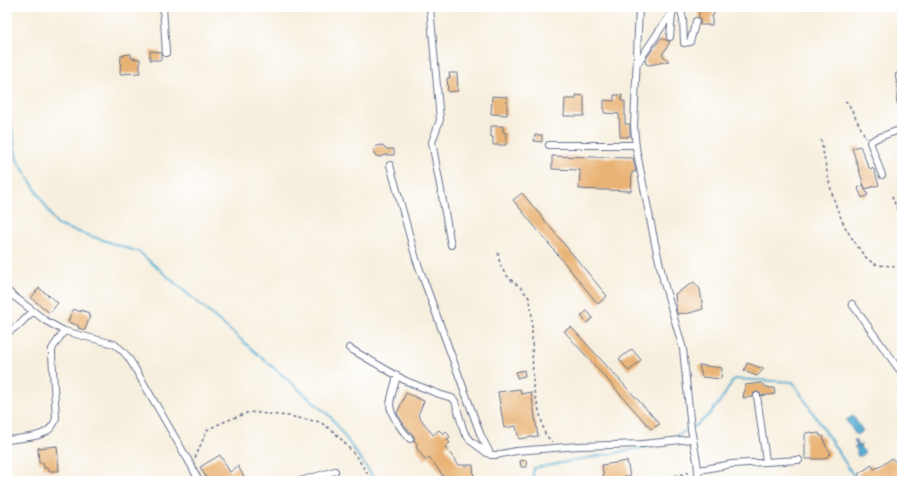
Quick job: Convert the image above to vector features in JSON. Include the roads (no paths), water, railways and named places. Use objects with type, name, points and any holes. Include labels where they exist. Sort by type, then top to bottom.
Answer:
[{"type":"street","points":[[163,7],[166,53]]},
{"type":"street","points":[[430,7],[440,120],[432,142],[450,246]]},
{"type":"street","points":[[639,7],[634,126],[636,145],[654,239],[682,349],[692,437],[699,470],[699,481]]},
{"type":"street","points":[[636,65],[676,7]]},
{"type":"street","points":[[680,7],[683,19],[684,43],[690,42],[696,21]]},
{"type":"street","points":[[670,37],[672,14]]},
{"type":"street","points":[[899,76],[901,87],[900,101],[902,105]]},
{"type":"street","points":[[882,175],[870,142],[902,129]]},
{"type":"street","points":[[549,145],[636,145]]},
{"type":"street","points":[[390,165],[416,259],[481,436],[491,455]]},
{"type":"street","points":[[7,291],[46,321],[64,331],[114,344],[121,349],[133,365],[199,481]]},
{"type":"street","points":[[852,304],[902,372]]},
{"type":"street","points":[[7,333],[20,324],[33,311]]},
{"type":"street","points":[[7,440],[40,436],[52,428],[56,418],[52,349],[64,331]]},
{"type":"street","points":[[349,348],[406,381],[452,398],[455,401],[464,432],[467,437],[491,455],[516,451],[579,446],[642,444],[692,437]]},
{"type":"street","points":[[397,376],[390,405],[394,417],[410,440]]},
{"type":"street","points":[[757,396],[766,461]]},
{"type":"street","points":[[699,470],[732,464],[799,460]]},
{"type":"street","points":[[300,481],[335,471]]},
{"type":"water","points":[[853,416],[863,431],[856,435],[846,420]]},
{"type":"water","points":[[855,439],[858,446],[861,444],[860,447],[864,451],[864,454],[861,456],[857,455],[857,449],[854,447],[857,446],[854,440]]},
{"type":"waterway","points":[[7,102],[17,159],[57,225],[139,252],[331,417],[376,481]]},
{"type":"waterway","points":[[671,438],[693,428],[709,415],[734,379],[793,382],[857,481]]},
{"type":"waterway","points":[[532,481],[534,468],[652,446]]}]
